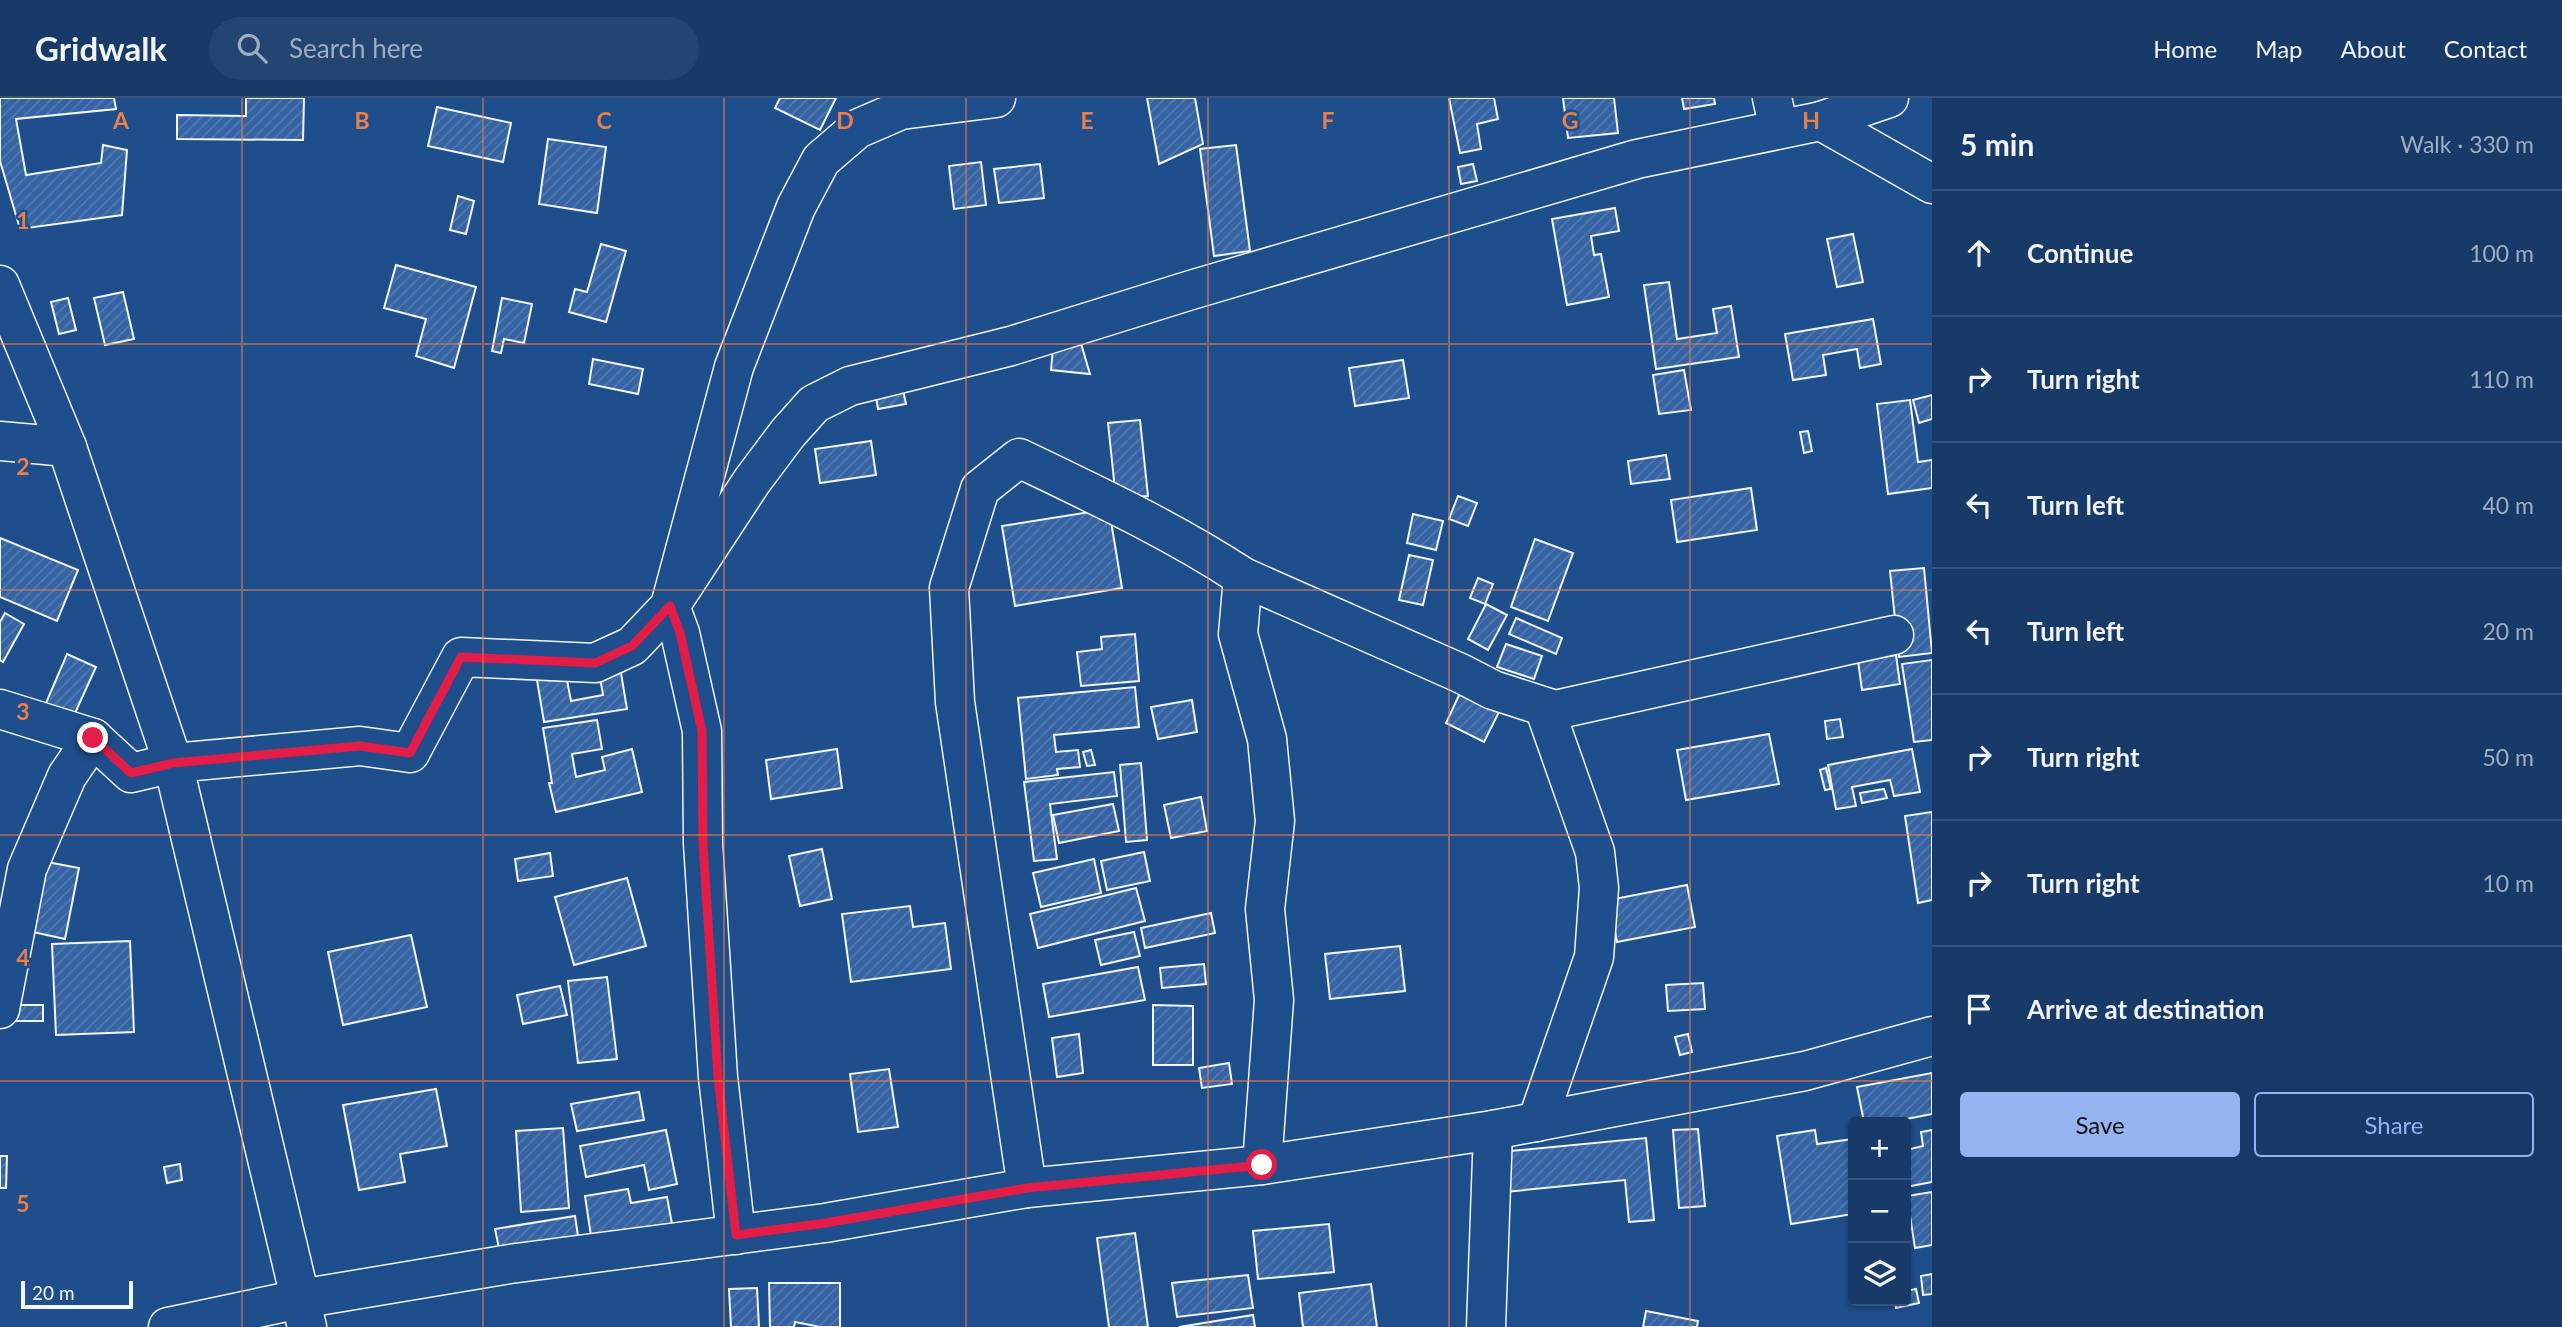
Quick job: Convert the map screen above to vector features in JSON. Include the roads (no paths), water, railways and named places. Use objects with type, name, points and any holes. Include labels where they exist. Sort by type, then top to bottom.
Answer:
[{"type":"street","points":[[736,1235],[718,1077],[703,843],[702,731],[680,633],[670,606],[734,367],[796,208],[821,160],[857,129],[901,110],[996,98]]},
{"type":"street","points":[[1821,121],[1889,98]]},
{"type":"street","points":[[0,709],[93,738],[131,773],[173,763],[360,746],[410,753],[461,657],[595,663],[632,646],[670,606],[751,481],[788,433],[814,404],[850,386],[1011,346],[1191,289],[1637,159],[1776,114],[1821,121],[1932,184]]},
{"type":"street","points":[[0,285],[67,447],[173,763],[304,1313]]},
{"type":"street","points":[[0,441],[67,447]]},
{"type":"street","points":[[1027,1188],[955,702],[949,588],[980,489],[1019,458],[1159,528],[1211,556],[1243,578],[1493,690],[1555,710],[1894,635]]},
{"type":"street","points":[[1243,578],[1238,634],[1267,739],[1275,821],[1265,909],[1274,999],[1262,1165]]},
{"type":"street","points":[[1537,1122],[1594,957],[1599,888],[1595,852],[1544,707]]},
{"type":"street","points":[[0,1009],[27,869],[67,776],[93,738]]},
{"type":"street","points":[[168,1327],[304,1313],[510,1264],[825,1223],[1027,1188],[1262,1165],[1493,1130],[1805,1071],[1932,1036]]},
{"type":"street","points":[[1486,1327],[1493,1130]]}]
